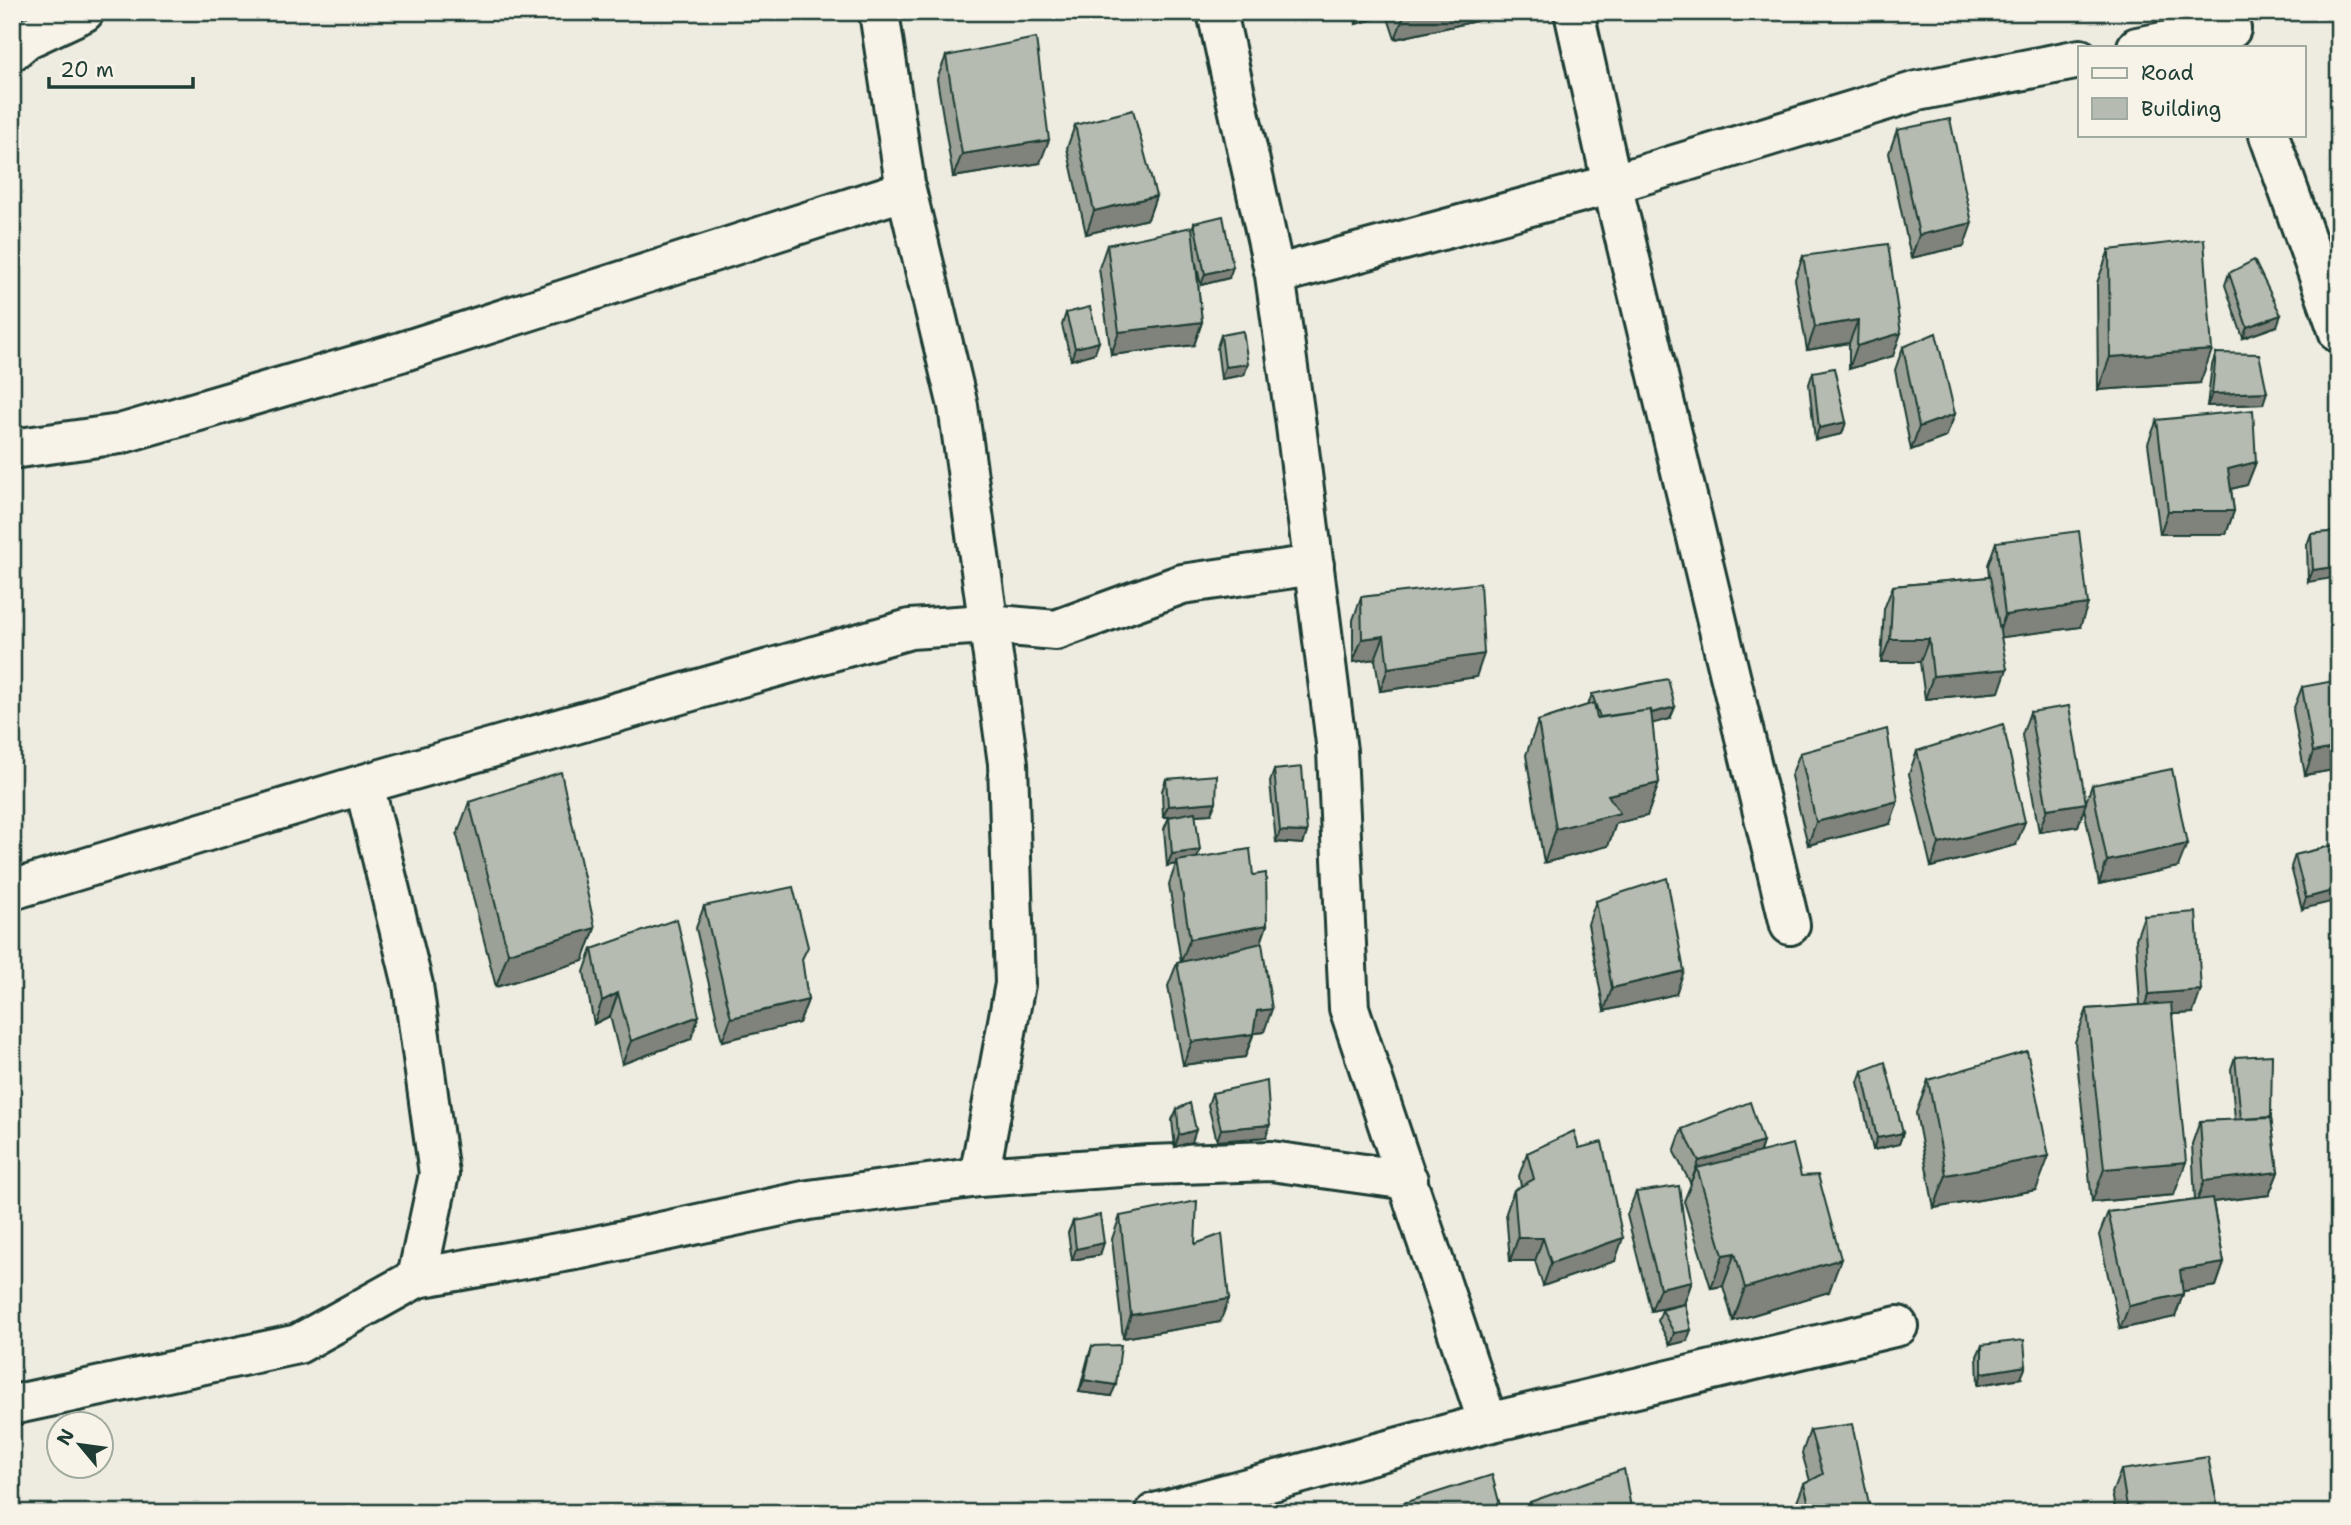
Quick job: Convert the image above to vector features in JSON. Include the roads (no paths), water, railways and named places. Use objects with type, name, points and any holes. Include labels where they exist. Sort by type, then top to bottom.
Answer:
[{"type":"street","points":[[12,51],[26,39],[84,12]]},
{"type":"street","points":[[879,12],[906,190],[958,406],[1008,763],[1015,984],[979,1177]]},
{"type":"street","points":[[1217,12],[1275,275],[1314,565],[1338,751],[1349,1008],[1488,1423]]},
{"type":"street","points":[[1574,12],[1612,184],[1790,925]]},
{"type":"street","points":[[2142,46],[2232,29]]},
{"type":"street","points":[[1275,275],[1612,184],[1917,91],[2078,59]]},
{"type":"street","points":[[2269,136],[2339,333]]},
{"type":"street","points":[[12,449],[120,434],[414,348],[906,190]]},
{"type":"street","points":[[12,890],[364,784],[910,629],[987,624],[1056,630],[1182,584],[1314,565]]},
{"type":"street","points":[[364,784],[413,985],[439,1174],[417,1278]]},
{"type":"street","points":[[12,1405],[298,1344],[417,1278],[586,1248],[810,1200],[979,1177],[1149,1165],[1271,1161],[1408,1180]]},
{"type":"street","points":[[1155,1513],[1488,1423],[1898,1326]]}]
